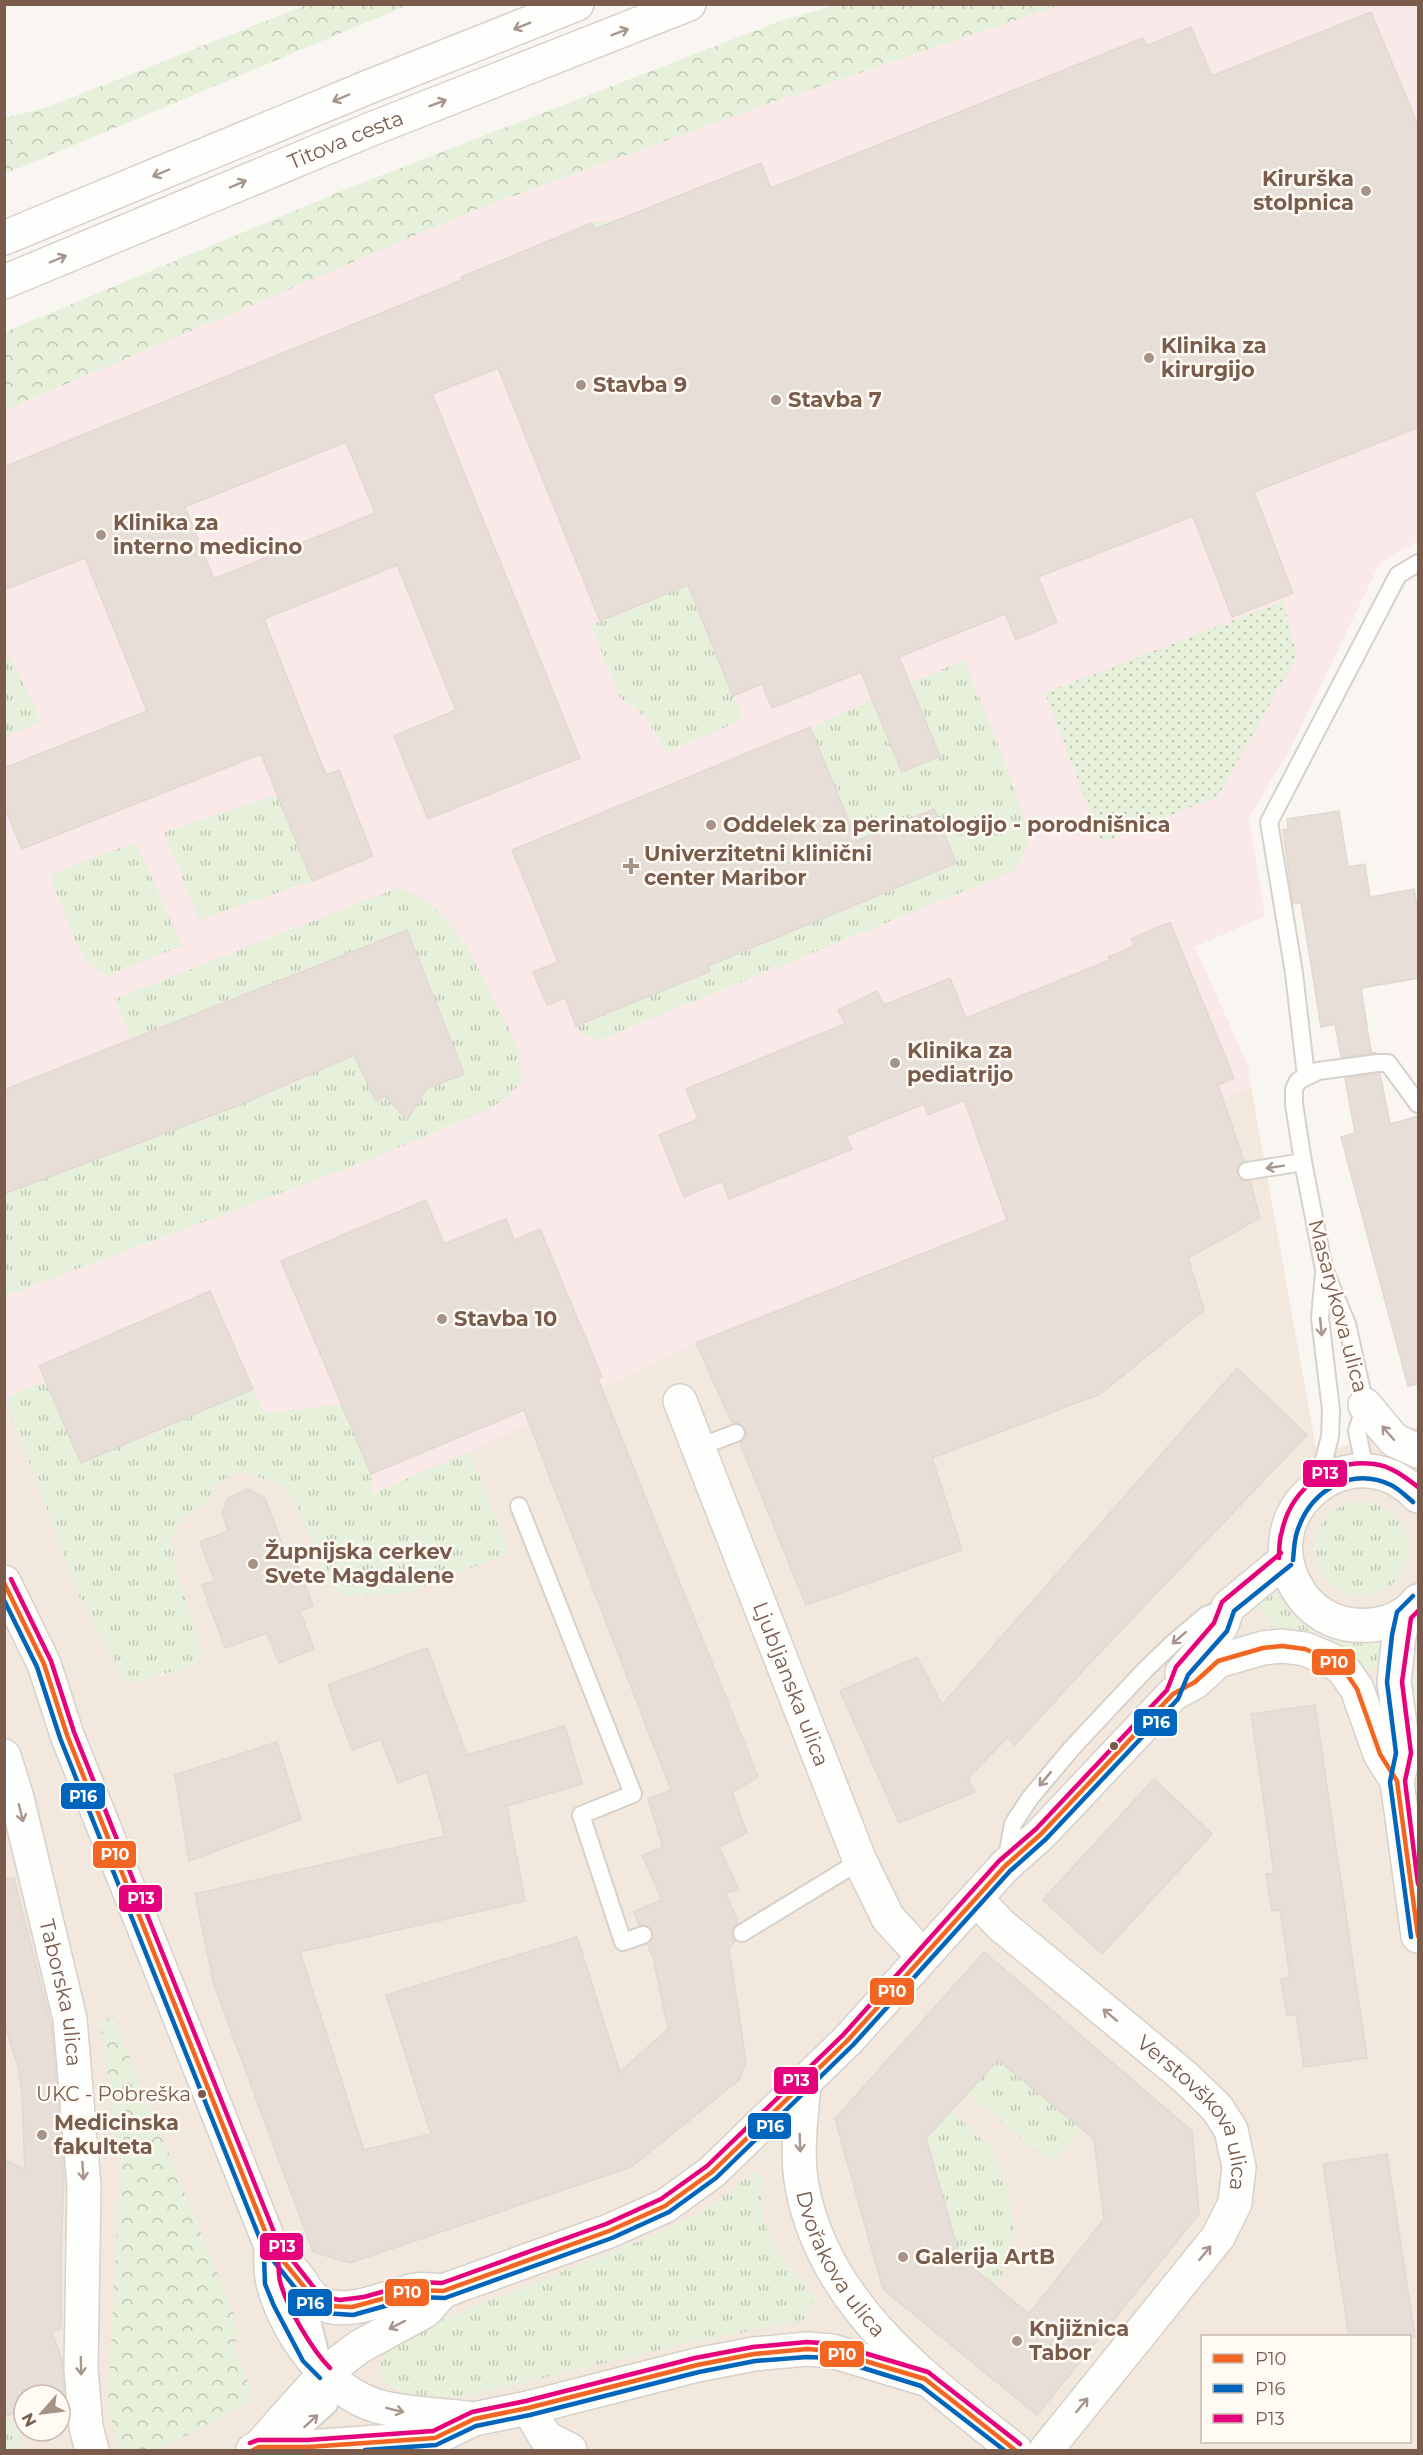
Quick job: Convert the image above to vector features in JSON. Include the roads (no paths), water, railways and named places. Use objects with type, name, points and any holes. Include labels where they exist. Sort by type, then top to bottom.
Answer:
[{"type":"street","name":"Titova cesta","points":[[4,238],[366,88],[577,4]]},
{"type":"street","name":"Titova cesta","points":[[4,282],[369,130],[689,4]]},
{"type":"street","name":"Ljubljanska ulica","points":[[680,1401],[860,1861],[888,1918],[923,1956]]},
{"type":"street","points":[[1365,1405],[1394,1440],[1419,1451]]},
{"type":"street","points":[[1411,1607],[1390,1622],[1371,1626],[1345,1624],[1326,1617],[1303,1598],[1292,1580],[1286,1559],[1287,1530],[1292,1516],[1302,1500],[1318,1485],[1348,1472],[1365,1470],[1382,1473],[1413,1486]]},
{"type":"street","points":[[1173,1694],[1182,1671],[1221,1627],[1228,1607],[1286,1559]]},
{"type":"street","points":[[5,1581],[44,1664],[67,1735],[271,2246],[297,2276],[305,2290],[318,2302],[337,2306],[358,2306],[382,2302],[417,2289],[443,2291],[609,2231],[665,2206],[712,2172],[848,2040],[977,1900],[1005,1866],[1041,1834],[1173,1694],[1195,1682],[1218,1661],[1237,1654],[1282,1646],[1305,1649],[1331,1660],[1344,1670],[1357,1689],[1380,1754],[1397,1781]]},
{"type":"street","points":[[1411,1607],[1399,1636],[1394,1682],[1404,1753],[1397,1781],[1419,1936]]},
{"type":"street","name":"Taborska ulica","points":[[4,1756],[17,1798],[70,2019],[84,2186],[81,2368],[86,2427],[92,2451]]},
{"type":"street","name":"Verstovškova ulica","points":[[977,1900],[1001,1925],[1185,2077],[1217,2108],[1231,2130],[1239,2168],[1235,2203],[1218,2237],[1046,2451]]},
{"type":"street","name":"Dvořakova ulica","points":[[804,2085],[800,2131],[802,2184],[812,2226],[837,2279],[869,2322],[925,2379],[1015,2451]]},
{"type":"street","points":[[271,2246],[272,2282],[281,2303],[309,2357],[326,2373],[350,2392],[374,2405],[407,2413],[433,2413],[474,2419]]},
{"type":"street","points":[[256,2449],[326,2373],[359,2347],[424,2311],[443,2291]]},
{"type":"street","points":[[256,2449],[435,2438],[474,2419],[754,2354],[807,2349],[832,2351],[925,2379]]},
{"type":"street","points":[[528,2408],[546,2438],[570,2451]]},
{"type":"lane","points":[[1419,563],[1398,575],[1269,822],[1294,973],[1306,1076],[1318,1071],[1378,1063],[1388,1064],[1392,1066],[1419,1104]]},
{"type":"lane","name":"Masarykova ulica","points":[[1306,1076],[1298,1081],[1294,1096],[1303,1162],[1324,1269],[1347,1324],[1365,1405],[1357,1431],[1365,1470]]},
{"type":"lane","points":[[1247,1171],[1303,1162]]},
{"type":"lane","points":[[1318,1485],[1330,1436],[1331,1410],[1320,1318],[1324,1269]]},
{"type":"lane","points":[[699,1447],[736,1432]]},
{"type":"lane","points":[[519,1506],[633,1794],[581,1815],[622,1942],[644,1935]]},
{"type":"lane","points":[[1005,1866],[1013,1824],[1049,1774],[1144,1671],[1206,1615],[1228,1607]]},
{"type":"lane","points":[[742,1933],[860,1861]]},
{"type":"lane","points":[[305,2290],[326,2373]]},
{"type":"place","name":"Kirurška stolpnica","points":[[1366,191]]},
{"type":"place","name":"Klinika za kirurgijo","points":[[1149,358]]},
{"type":"place","name":"Stavba 9","points":[[581,385]]},
{"type":"place","name":"Stavba 7","points":[[776,400]]},
{"type":"place","name":"Klinika za interno medicino","points":[[101,535]]},
{"type":"place","name":"Oddelek za perinatologijo - porodnišnica","points":[[711,825]]},
{"type":"place","name":"Univerzitetni klinični center Maribor","points":[[631,866]]},
{"type":"place","name":"Klinika za pediatrijo","points":[[895,1063]]},
{"type":"place","name":"Stavba 10","points":[[442,1319]]},
{"type":"place","name":"Župnijska cerkev Svete Magdalene","points":[[253,1564]]},
{"type":"place","name":"UKC - Pobreška","points":[[202,2094]]},
{"type":"place","name":"Medicinska fakulteta","points":[[42,2135]]},
{"type":"place","name":"Galerija ArtB","points":[[903,2257]]},
{"type":"place","name":"Knjižnica Tabor","points":[[1017,2341]]}]
